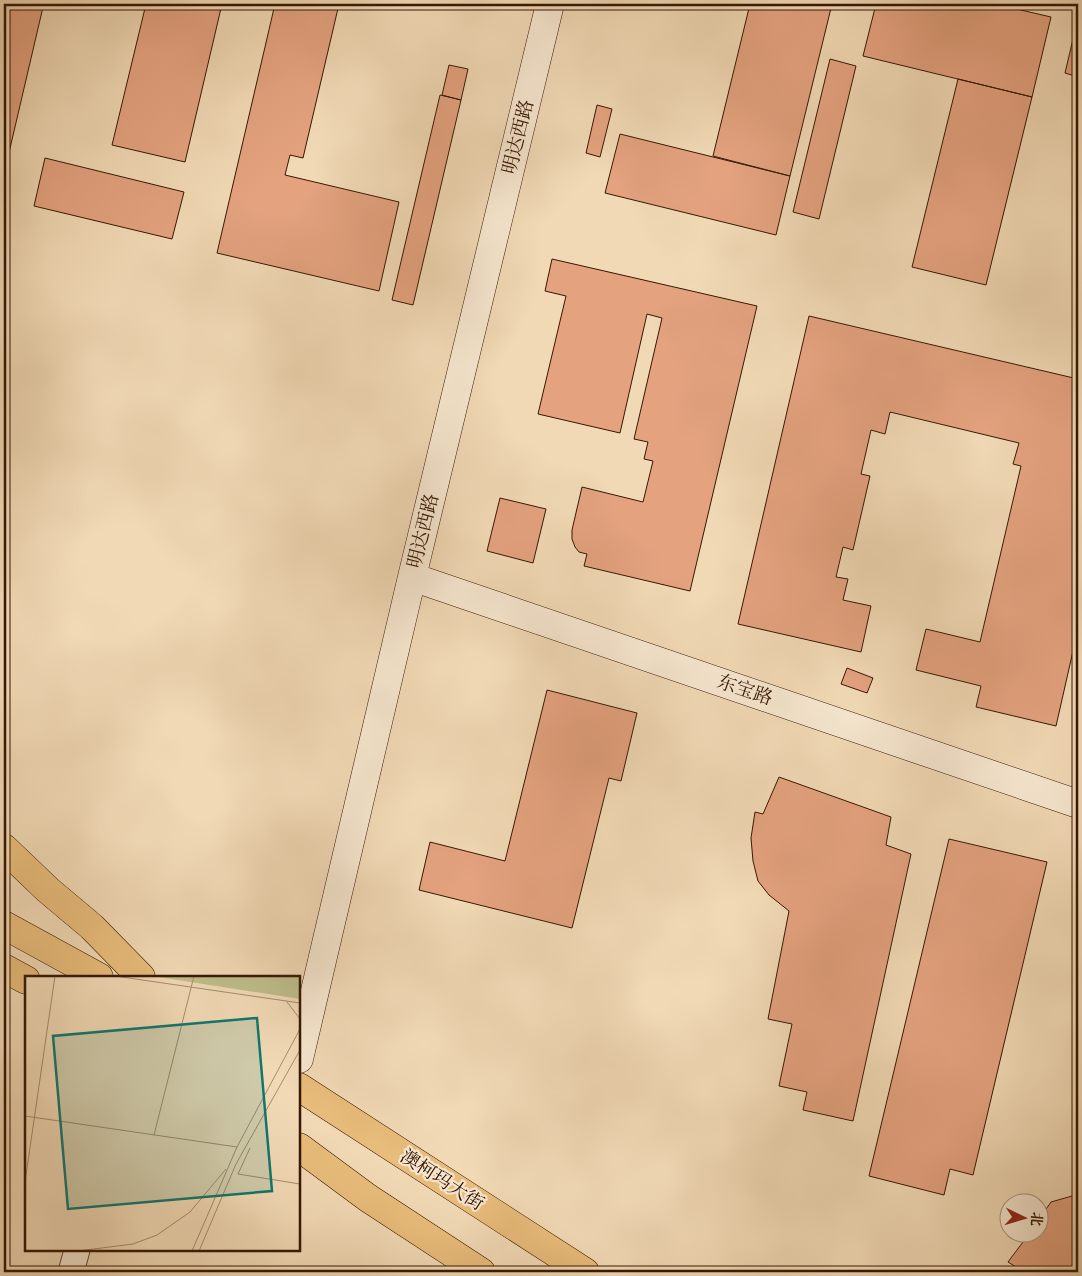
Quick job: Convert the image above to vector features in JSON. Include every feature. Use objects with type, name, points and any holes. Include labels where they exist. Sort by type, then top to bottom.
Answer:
[{"type":"main road","points":[[4,848],[48,890],[92,927],[140,976]]},
{"type":"main road","points":[[4,925],[98,976]]},
{"type":"main road","points":[[4,968],[25,979]]},
{"type":"main road","name":"澳柯玛大街","points":[[300,1088],[585,1272]]},
{"type":"main road","points":[[300,1148],[368,1198],[481,1272]]},
{"type":"main road","points":[[300,1170],[368,1198]]},
{"type":"street","name":"明达西路","points":[[300,1055],[412,576],[550,4]]},
{"type":"street","name":"东宝路","points":[[412,576],[1078,804]]},
{"type":"street","points":[[71,1272],[77,1251]]},
{"type":"building","points":[[4,4],[31,4],[43,7],[4,174]]},
{"type":"building","points":[[146,4],[222,4],[185,162],[112,145]]},
{"type":"building","points":[[275,4],[339,4],[303,158],[290,155],[285,175],[399,202],[379,291],[217,253]]},
{"type":"building","points":[[750,4],[832,4],[790,176],[713,156]]},
{"type":"building","points":[[876,4],[995,4],[1051,17],[1032,97],[863,56]]},
{"type":"building","points":[[1078,22],[1078,77],[1065,73]]},
{"type":"building","points":[[830,59],[856,66],[819,219],[793,212]]},
{"type":"building","points":[[449,65],[468,69],[461,100],[442,95]]},
{"type":"building","points":[[958,79],[1032,97],[986,285],[912,267]]},
{"type":"building","points":[[440,95],[461,100],[413,305],[392,300]]},
{"type":"building","points":[[597,105],[612,109],[600,157],[586,153]]},
{"type":"building","points":[[620,134],[790,176],[776,235],[605,193]]},
{"type":"building","points":[[45,158],[184,192],[172,239],[34,206]]},
{"type":"building","points":[[552,259],[757,306],[690,591],[584,566],[587,554],[579,552],[575,547],[572,539],[572,530],[582,487],[643,502],[653,461],[644,459],[648,442],[634,439],[662,318],[647,314],[620,433],[538,414],[566,296],[545,291]]},
{"type":"building","points":[[809,316],[1078,379],[1078,629],[1056,726],[976,707],[981,686],[916,670],[926,629],[980,642],[1021,466],[1013,464],[1019,443],[890,412],[885,434],[871,430],[861,474],[870,476],[853,550],[843,547],[836,577],[848,579],[843,600],[871,606],[861,652],[738,624]]},
{"type":"building","points":[[500,498],[546,509],[533,563],[487,551]]},
{"type":"building","points":[[847,668],[873,678],[867,693],[841,684]]},
{"type":"building","points":[[547,690],[637,713],[621,781],[609,778],[572,928],[419,890],[430,842],[505,861]]},
{"type":"building","points":[[779,777],[891,817],[886,845],[911,854],[853,1121],[803,1110],[807,1092],[779,1086],[792,1024],[768,1019],[789,911],[769,895],[758,881],[753,861],[751,838],[755,812],[763,814]]},
{"type":"building","points":[[949,839],[1047,862],[973,1175],[950,1169],[944,1195],[869,1176]]},
{"type":"building","points":[[1072,1196],[1078,1197],[1078,1272],[1024,1272],[1008,1262],[1022,1244],[1050,1244],[1051,1202]]}]
